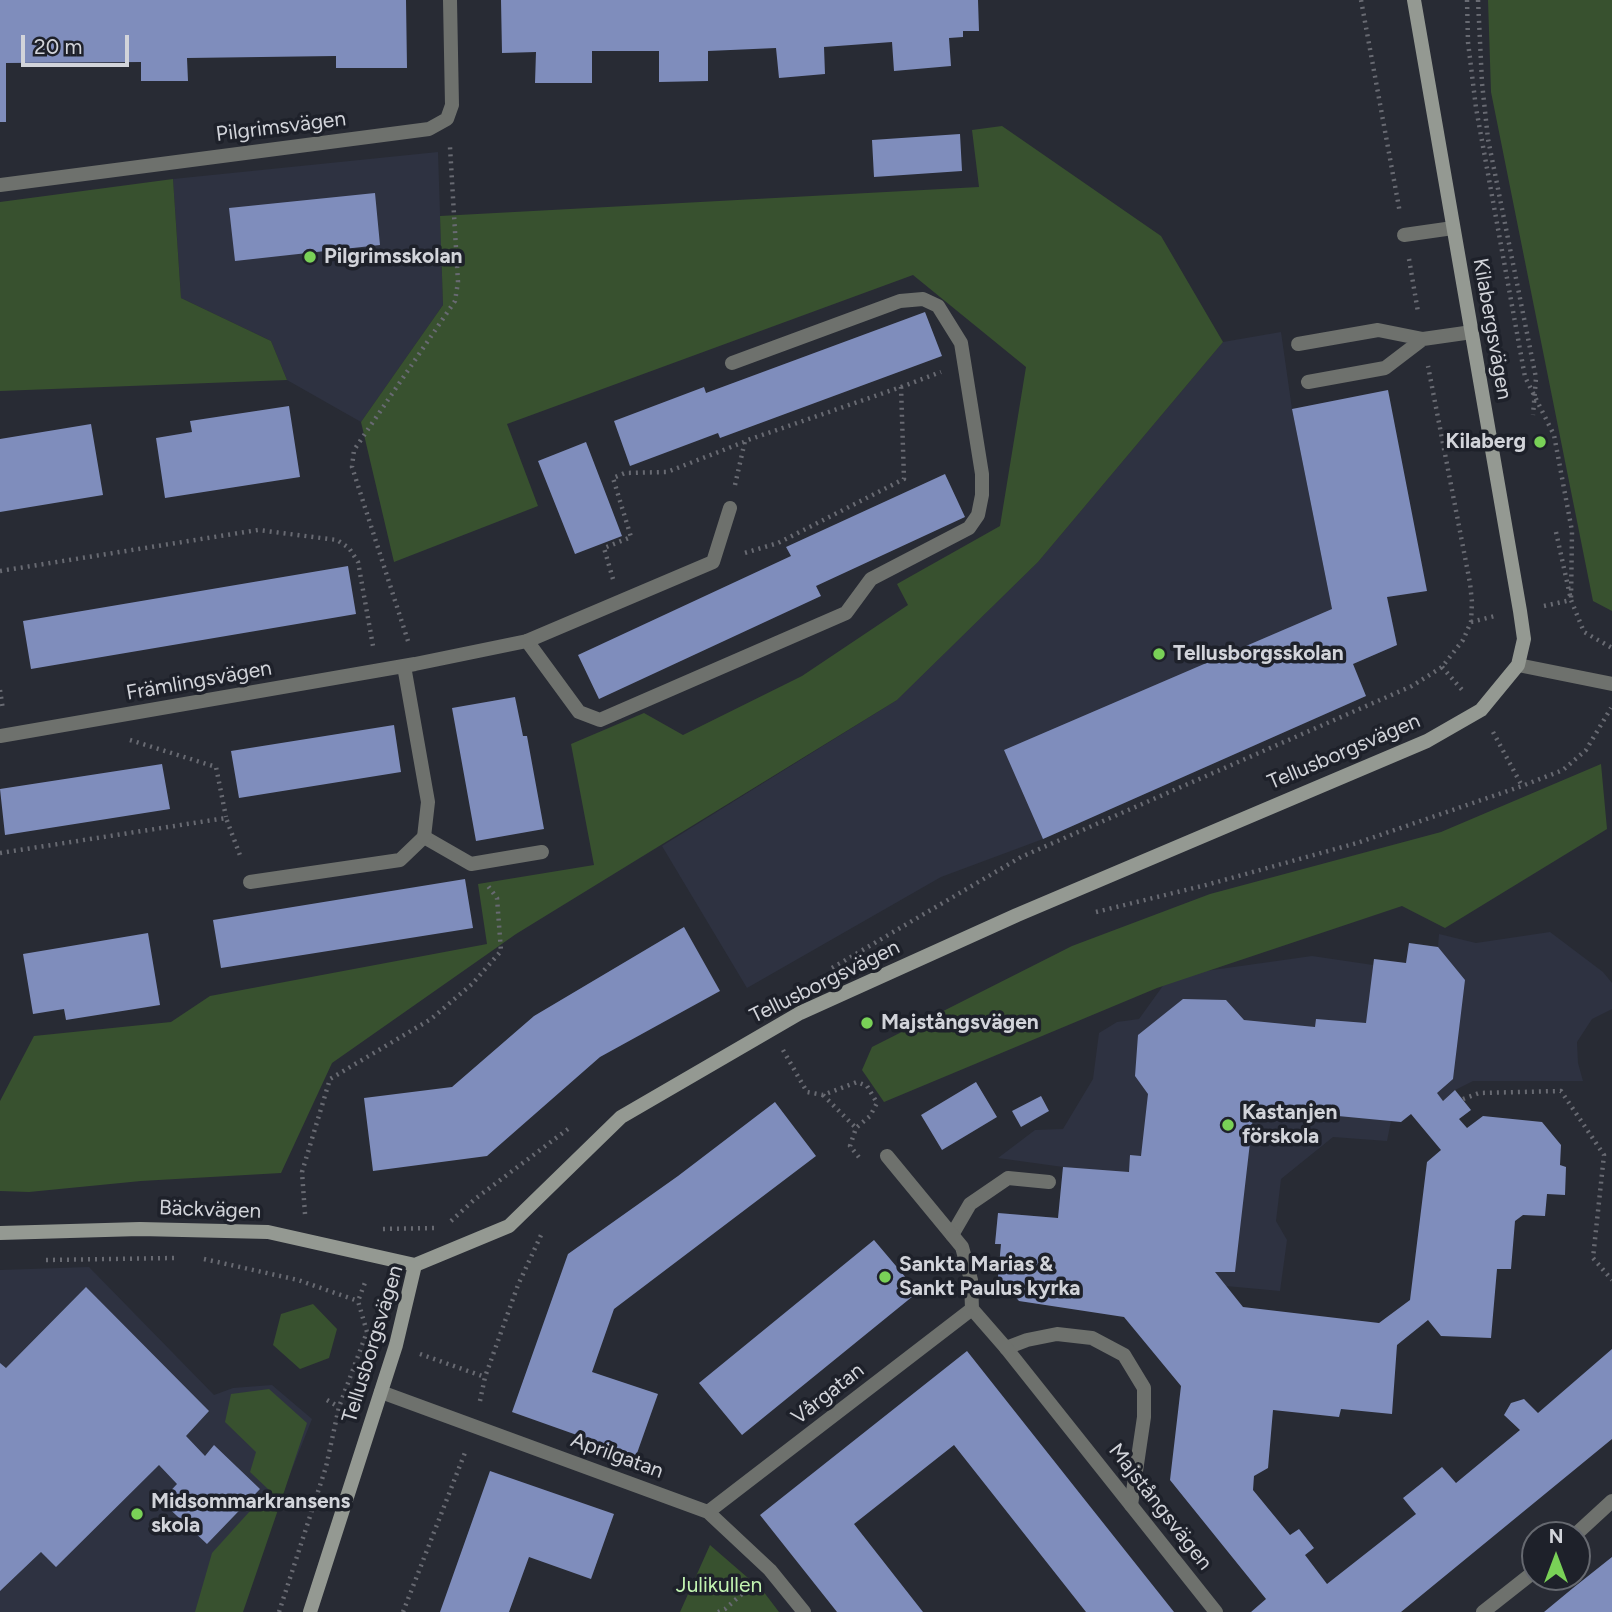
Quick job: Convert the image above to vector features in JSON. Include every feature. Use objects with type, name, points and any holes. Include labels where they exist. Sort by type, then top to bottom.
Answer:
[{"type":"street","points":[[447,119],[452,105],[450,0]]},
{"type":"street","name":"Kilabergsvägen","points":[[1414,0],[1520,611],[1524,639],[1518,665]]},
{"type":"street","name":"Pilgrimsvägen","points":[[0,185],[429,129],[447,119]]},
{"type":"street","points":[[1404,234],[1453,228]]},
{"type":"street","points":[[527,641],[579,712],[600,720],[846,613],[871,579],[970,528],[978,515],[982,474],[961,343],[938,306],[923,299],[900,301],[732,363]]},
{"type":"street","points":[[1298,344],[1378,330],[1423,339],[1472,332]]},
{"type":"street","points":[[1308,382],[1385,368],[1423,339]]},
{"type":"street","name":"Främlingsvägen","points":[[0,736],[377,671],[527,641],[713,562],[730,508]]},
{"type":"street","points":[[250,882],[400,860],[424,837],[428,802],[410,665]]},
{"type":"street","points":[[1518,665],[1612,684]]},
{"type":"street","name":"Tellusborgsvägen","points":[[310,1612],[396,1345],[415,1265],[509,1226],[621,1117],[800,1013],[1017,915],[1427,741],[1481,710],[1518,665]]},
{"type":"street","points":[[424,837],[471,864],[542,852]]},
{"type":"street","points":[[887,1156],[962,1247],[971,1280],[972,1309]]},
{"type":"street","points":[[952,1235],[970,1204],[1008,1178],[1049,1182]]},
{"type":"street","name":"Bäckvägen","points":[[0,1233],[139,1229],[268,1232],[415,1265]]},
{"type":"street","name":"Majstångsvägen","points":[[972,1309],[1216,1612]]},
{"type":"street","name":"Vårgatan","points":[[708,1512],[972,1309]]},
{"type":"street","points":[[1006,1348],[1027,1340],[1057,1334],[1092,1338],[1124,1355],[1144,1388],[1144,1417],[1131,1505]]},
{"type":"street","name":"Aprilgatan","points":[[381,1392],[708,1512],[770,1570],[804,1612]]},
{"type":"street","points":[[1591,1521],[1612,1502]]},
{"type":"street","points":[[1483,1612],[1521,1582]]},
{"type":"path","points":[[830,969],[1021,857],[1412,686],[1442,667],[1463,640],[1471,622],[1470,583],[1361,0]]},
{"type":"path","points":[[1467,0],[1468,41],[1476,108],[1525,377],[1553,435],[1572,531],[1571,600]]},
{"type":"path","points":[[1478,0],[1488,139],[1536,378],[1533,415]]},
{"type":"path","points":[[410,665],[352,467],[354,450],[455,301],[458,282],[447,119]]},
{"type":"path","points":[[620,602],[604,548],[631,537],[614,478],[625,473],[667,472],[942,372]]},
{"type":"path","points":[[778,543],[904,479],[901,387]]},
{"type":"path","points":[[730,508],[745,442]]},
{"type":"path","points":[[0,571],[258,530],[337,540],[349,548],[358,562],[377,671]]},
{"type":"path","points":[[1556,532],[1571,600],[1584,632],[1612,648]]},
{"type":"path","points":[[1088,914],[1357,843],[1563,770],[1586,750],[1611,710],[1612,700]]},
{"type":"path","points":[[115,716],[118,736],[216,767],[226,818],[250,882]]},
{"type":"path","points":[[0,853],[226,818]]},
{"type":"path","points":[[305,1215],[302,1172],[330,1079],[431,1019],[472,984],[500,951],[497,898]]},
{"type":"path","points":[[771,1056],[794,1043]]},
{"type":"path","points":[[783,1049],[807,1092],[823,1095],[857,1082],[867,1086],[877,1103],[870,1116],[856,1128],[850,1146],[863,1163]]},
{"type":"path","points":[[1463,1099],[1479,1093],[1561,1091],[1604,1154],[1593,1258],[1612,1280]]},
{"type":"path","points":[[823,1095],[856,1128]]},
{"type":"path","points":[[372,1227],[386,1230],[442,1228],[475,1199],[569,1129]]},
{"type":"path","points":[[291,1214],[318,1217]]},
{"type":"path","points":[[403,1612],[475,1426],[485,1377],[518,1285],[544,1227]]},
{"type":"path","points":[[41,1260],[186,1258]]},
{"type":"path","points":[[199,1258],[298,1280],[358,1301],[367,1332],[340,1407],[326,1467],[279,1612]]},
{"type":"path","points":[[110,1260],[110,1267]]},
{"type":"path","points":[[367,1332],[485,1377]]},
{"type":"path","points":[[327,1400],[340,1407]]},
{"type":"path","points":[[718,1612],[726,1611],[770,1570]]},
{"type":"shaded area","name":"Pilgrimsskolan","points":[[438,152],[443,305],[361,422],[287,380],[271,341],[181,298],[173,179]]},
{"type":"shaded area","name":"Tellusborgsskolan","points":[[1281,332],[1292,409],[1332,609],[1387,597],[1391,614],[1397,645],[1353,664],[1366,696],[1043,839],[941,877],[747,988],[662,846],[897,700],[1038,562],[1223,342]]},
{"type":"shaded area","name":"Kastanjen förskola","points":[[1550,932],[1603,972],[1612,983],[1612,1009],[1592,1019],[1577,1042],[1578,1063],[1583,1081],[1473,1081],[1455,1090],[1443,1101],[1437,1094],[1401,1122],[1391,1121],[1387,1141],[1333,1137],[1281,1179],[1276,1221],[1287,1240],[1280,1291],[1226,1286],[1153,1320],[1019,1301],[998,1277],[1001,1245],[995,1244],[998,1213],[1058,1218],[1063,1167],[998,1158],[1035,1130],[1063,1129],[1093,1079],[1099,1033],[1117,1022],[1139,1019],[1170,976],[1312,956],[1373,965],[1374,959],[1406,963],[1409,943],[1438,947],[1439,934],[1476,943]]},
{"type":"shaded area","name":"Midsommarkransens skola","points":[[89,1267],[214,1395],[233,1388],[272,1385],[312,1419],[235,1612],[0,1612],[0,1270]]},
{"type":"green space","points":[[1488,0],[1612,0],[1612,611],[1593,601],[1491,92]]},
{"type":"green space","points":[[1002,126],[1161,236],[1223,342],[1038,562],[897,700],[516,934],[332,1063],[281,1173],[141,1181],[29,1192],[0,1191],[0,1101],[34,1036],[171,1022],[210,996],[487,944],[478,884],[594,865],[571,744],[644,713],[683,735],[802,676],[908,605],[897,584],[1000,526],[1026,367],[913,275],[507,424],[538,506],[394,562],[361,422],[443,305],[440,216],[979,187],[972,130]]},
{"type":"green space","points":[[173,179],[181,298],[271,341],[287,380],[0,391],[0,202]]},
{"type":"green space","points":[[1601,764],[1607,829],[1445,928],[1402,906],[1157,988],[884,1102],[862,1070],[872,1047],[1072,946],[1210,894],[1441,832]]},
{"type":"green space","points":[[313,1304],[337,1329],[329,1358],[300,1369],[273,1345],[281,1314]]},
{"type":"green space","points":[[269,1389],[307,1423],[243,1612],[195,1612],[212,1553],[269,1490],[250,1472],[256,1452],[225,1422],[231,1394]]},
{"type":"green space","name":"Julikullen","points":[[710,1545],[763,1591],[779,1612],[680,1612]]},
{"type":"building","points":[[0,0],[406,0],[407,68],[336,68],[336,56],[187,58],[188,81],[141,81],[141,62],[6,63],[6,122],[0,122]]},
{"type":"building","points":[[501,0],[978,0],[979,31],[963,31],[963,37],[949,38],[951,66],[894,71],[892,42],[824,47],[825,74],[779,78],[776,48],[708,51],[708,81],[659,82],[659,51],[592,51],[592,83],[535,83],[536,52],[502,53]]},
{"type":"building","points":[[960,134],[962,171],[874,177],[872,140]]},
{"type":"building","points":[[375,193],[380,245],[235,261],[229,208]]},
{"type":"building","points":[[925,312],[942,356],[720,438],[718,433],[630,466],[614,421],[704,387],[706,393]]},
{"type":"building","points":[[1388,390],[1427,591],[1387,597],[1397,645],[1353,664],[1366,696],[1043,839],[1004,750],[1332,609],[1292,409]]},
{"type":"building","points":[[289,406],[300,477],[165,498],[156,438],[192,432],[190,421]]},
{"type":"building","points":[[91,424],[103,495],[0,512],[0,439]]},
{"type":"building","points":[[586,442],[622,536],[575,554],[538,461]]},
{"type":"building","points":[[945,474],[965,517],[816,586],[821,596],[599,699],[578,655],[791,556],[786,547]]},
{"type":"building","points":[[348,566],[356,614],[31,669],[23,621]]},
{"type":"building","points":[[515,697],[523,736],[527,736],[544,829],[476,841],[452,708]]},
{"type":"building","points":[[394,725],[401,772],[239,798],[231,751]]},
{"type":"building","points":[[162,764],[170,809],[5,835],[0,789]]},
{"type":"building","points":[[465,879],[473,928],[221,968],[213,920]]},
{"type":"building","points":[[684,927],[720,991],[600,1057],[487,1156],[373,1171],[364,1098],[452,1087],[534,1016]]},
{"type":"building","points":[[148,933],[160,1005],[66,1020],[64,1009],[33,1014],[23,954]]},
{"type":"building","points":[[1409,943],[1438,947],[1465,980],[1453,1079],[1437,1093],[1443,1101],[1455,1090],[1471,1110],[1459,1119],[1467,1128],[1483,1116],[1542,1122],[1561,1145],[1560,1165],[1566,1167],[1565,1195],[1547,1194],[1545,1216],[1523,1215],[1515,1221],[1511,1269],[1497,1269],[1491,1338],[1441,1336],[1428,1320],[1397,1345],[1392,1414],[1341,1409],[1339,1417],[1273,1410],[1268,1468],[1254,1476],[1253,1490],[1290,1535],[1299,1529],[1314,1548],[1305,1555],[1327,1584],[1416,1514],[1403,1498],[1442,1467],[1456,1483],[1520,1430],[1504,1415],[1511,1403],[1524,1399],[1538,1413],[1612,1349],[1612,1439],[1401,1612],[1251,1612],[1266,1599],[1170,1480],[1181,1386],[1124,1317],[1019,1301],[998,1277],[1001,1244],[995,1244],[998,1213],[1058,1218],[1063,1167],[1129,1172],[1130,1155],[1141,1156],[1148,1094],[1135,1076],[1138,1035],[1183,999],[1226,1000],[1244,1020],[1315,1027],[1316,1019],[1366,1023],[1374,959],[1406,963]],"holes":[[[1254,1108],[1401,1122],[1411,1114],[1441,1150],[1427,1162],[1410,1300],[1379,1323],[1243,1307],[1215,1272],[1235,1272]]]},
{"type":"building","points":[[976,1082],[997,1117],[942,1150],[921,1115]]},
{"type":"building","points":[[1041,1096],[1049,1111],[1021,1127],[1012,1111]]},
{"type":"building","points":[[775,1102],[816,1156],[614,1309],[592,1372],[658,1394],[636,1456],[512,1412],[568,1254],[678,1176]]},
{"type":"building","points":[[874,1240],[918,1292],[742,1435],[699,1383]]},
{"type":"building","name":"Midsommarkransens skola","points":[[86,1287],[209,1411],[186,1436],[205,1456],[214,1445],[260,1489],[207,1544],[161,1501],[177,1484],[159,1465],[56,1567],[41,1552],[0,1591],[0,1363],[6,1368]]},
{"type":"building","points":[[967,1351],[1174,1612],[1086,1612],[954,1445],[854,1524],[923,1612],[837,1612],[760,1515]]},
{"type":"building","points":[[490,1471],[614,1514],[591,1579],[529,1557],[509,1612],[440,1612]]},
{"type":"building","points":[[1612,1557],[1612,1612],[1544,1612],[1569,1591],[1591,1591],[1591,1574]]},
{"type":"place","name":"Pilgrimsskolan","points":[[310,257]]},
{"type":"place","name":"Kilaberg","points":[[1540,442]]},
{"type":"place","name":"Tellusborgsskolan","points":[[1159,654]]},
{"type":"place","name":"Majstångsvägen","points":[[867,1023]]},
{"type":"place","name":"Kastanjen förskola","points":[[1228,1125]]},
{"type":"place","name":"Sankta Marias & Sankt Paulus kyrka","points":[[885,1277]]},
{"type":"place","name":"Midsommarkransens skola","points":[[137,1514]]}]
